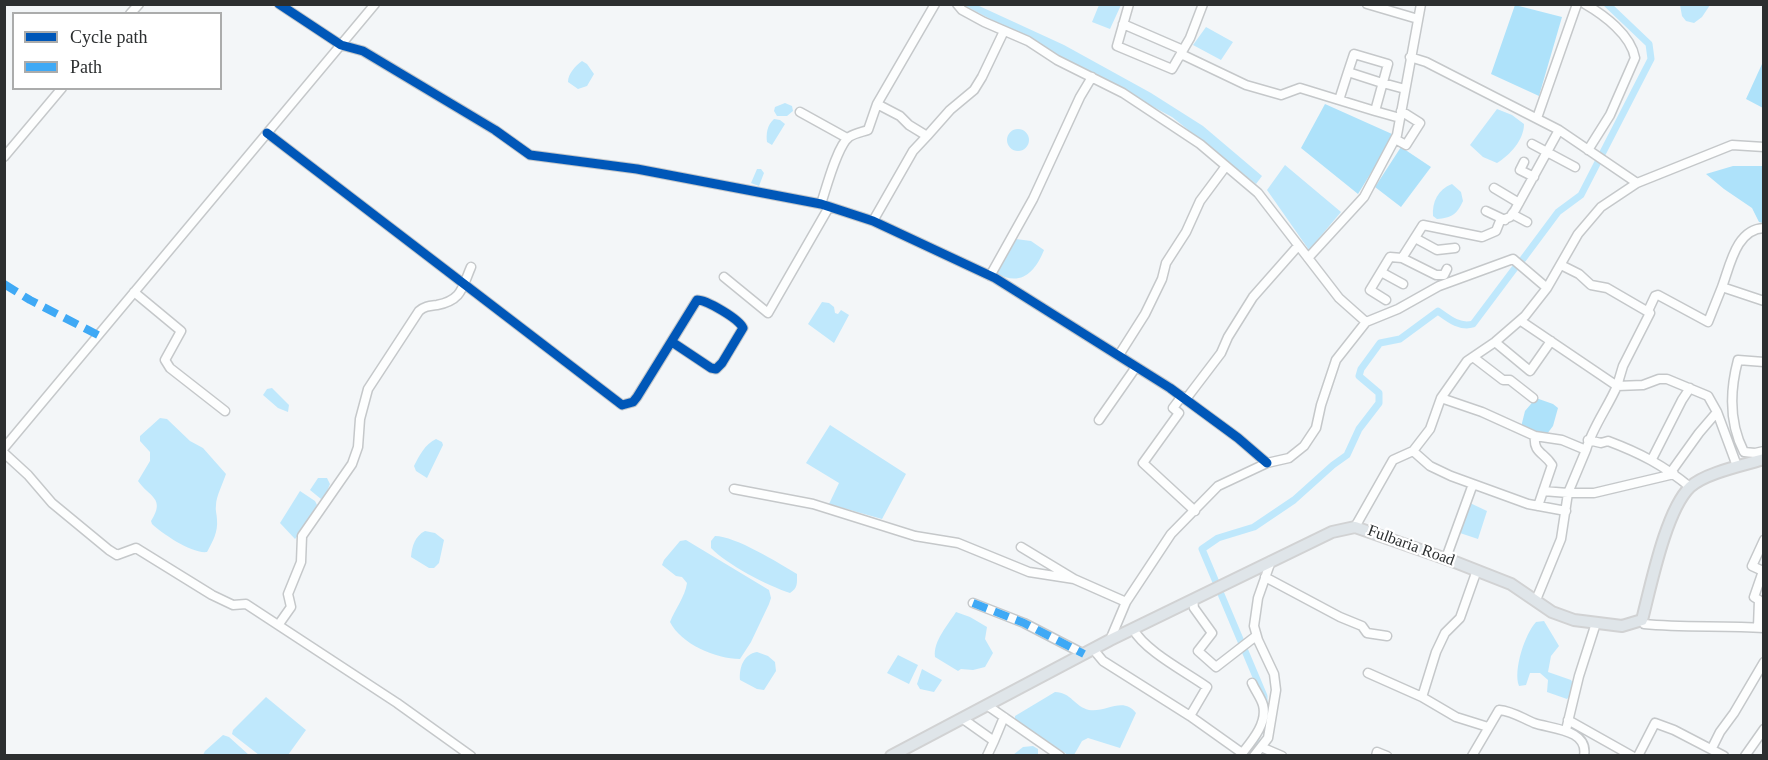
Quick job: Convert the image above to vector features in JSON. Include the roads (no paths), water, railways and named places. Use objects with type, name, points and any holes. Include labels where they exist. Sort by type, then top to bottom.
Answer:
[{"type":"main road","points":[[1642,620],[1672,513],[1690,487],[1724,470],[1764,459]]},
{"type":"main road","name":"Fulbaria Road","points":[[891,756],[1110,640],[1332,532],[1355,526],[1511,584],[1552,612],[1574,620],[1622,626],[1642,620]]},
{"type":"street","points":[[279,4],[341,45],[363,51],[495,130],[531,155],[637,169],[825,205],[873,221],[990,276],[1119,355],[1184,398],[1238,438],[1267,463]]},
{"type":"street","points":[[4,448],[375,4]]},
{"type":"street","points":[[724,277],[768,314],[825,205],[834,164],[847,138],[855,133],[868,130],[877,104],[935,4]]},
{"type":"street","points":[[957,4],[962,10],[1028,40],[1058,60],[1133,99],[1200,144],[1258,193],[1339,298],[1366,322]]},
{"type":"street","points":[[1129,4],[1117,46],[1172,69],[1190,38],[1203,4]]},
{"type":"street","points":[[1367,4],[1418,19]]},
{"type":"street","points":[[1308,258],[1364,197],[1395,139],[1421,4]]},
{"type":"street","points":[[1537,118],[1577,4]]},
{"type":"street","points":[[1585,4],[1599,12],[1625,38],[1634,51],[1635,58],[1610,115],[1588,150]]},
{"type":"street","points":[[1123,24],[1246,85],[1281,95],[1300,88],[1376,111],[1400,114],[1420,123],[1406,145],[1395,139]]},
{"type":"street","points":[[873,221],[913,151],[950,110],[974,90],[1004,31]]},
{"type":"street","points":[[1339,100],[1354,54],[1388,64],[1376,111]]},
{"type":"street","points":[[1410,57],[1426,62],[1560,130],[1637,183]]},
{"type":"street","points":[[1348,72],[1405,89]]},
{"type":"street","points":[[990,276],[1033,200],[1080,97],[1092,77]]},
{"type":"street","points":[[4,157],[60,90]]},
{"type":"street","points":[[877,104],[900,116],[909,125],[927,136]]},
{"type":"street","points":[[800,112],[847,138]]},
{"type":"street","points":[[1402,258],[1423,225],[1482,237],[1496,231],[1500,221],[1512,214],[1519,203],[1560,130]]},
{"type":"street","points":[[267,133],[622,405],[633,402],[637,398],[697,300],[704,300],[724,312],[740,323],[742,328],[722,363],[716,369],[672,342]]},
{"type":"street","points":[[1532,144],[1575,167]]},
{"type":"street","points":[[1355,526],[1394,460],[1413,451],[1430,429],[1441,398],[1467,362],[1521,321],[1547,288],[1578,234],[1601,207],[1637,183],[1732,145],[1764,147]]},
{"type":"street","points":[[1524,162],[1520,170],[1534,177]]},
{"type":"street","points":[[1119,355],[1145,315],[1162,279],[1166,263],[1186,232],[1200,201],[1226,166]]},
{"type":"street","points":[[1494,188],[1519,203]]},
{"type":"street","points":[[1486,211],[1505,220]]},
{"type":"street","points":[[1512,214],[1527,222]]},
{"type":"street","points":[[1536,600],[1561,538],[1569,493],[1588,440],[1607,408],[1623,366],[1650,314],[1648,311],[1655,296],[1658,295],[1708,322],[1738,245],[1750,230],[1764,228]]},
{"type":"street","points":[[1415,238],[1437,250],[1455,248]]},
{"type":"street","points":[[1195,511],[1143,463],[1179,413],[1173,408],[1221,353],[1228,337],[1253,297],[1298,246]]},
{"type":"street","points":[[1386,300],[1370,290],[1390,257],[1402,258],[1436,275],[1444,275],[1447,269]]},
{"type":"street","points":[[1110,640],[1126,602],[1171,534],[1218,486],[1267,463],[1289,458],[1304,446],[1316,429],[1321,405],[1336,360],[1366,322],[1398,309],[1438,286],[1513,259],[1547,288]]},
{"type":"street","points":[[1561,265],[1577,272],[1591,285],[1608,288],[1648,311]]},
{"type":"street","points":[[279,624],[291,607],[288,594],[301,562],[302,536],[352,464],[358,447],[360,419],[368,389],[419,312],[426,306],[452,301],[458,296],[471,267]]},
{"type":"street","points":[[1381,272],[1403,284]]},
{"type":"street","points":[[1722,287],[1764,301]]},
{"type":"street","points":[[134,292],[181,331],[165,360],[170,368],[225,411]]},
{"type":"street","points":[[1521,321],[1617,386],[1643,385],[1659,379],[1667,379],[1708,396],[1717,412],[1737,466]]},
{"type":"street","points":[[1495,342],[1530,371],[1551,341]]},
{"type":"street","points":[[1473,357],[1503,380],[1510,380],[1533,398]]},
{"type":"street","points":[[1764,362],[1737,360],[1731,397],[1733,417],[1744,452],[1764,451]]},
{"type":"street","points":[[1099,420],[1136,367]]},
{"type":"street","points":[[1652,459],[1690,388]]},
{"type":"street","points":[[1441,398],[1482,412],[1535,436],[1562,440],[1586,450]]},
{"type":"street","points":[[1543,491],[1587,494],[1673,473],[1699,433],[1717,412]]},
{"type":"street","points":[[1535,436],[1534,444],[1552,465],[1538,506]]},
{"type":"street","points":[[1588,440],[1601,443],[1608,441],[1652,459],[1690,487]]},
{"type":"street","points":[[1413,451],[1431,466],[1473,484],[1538,506],[1566,512]]},
{"type":"street","points":[[4,453],[28,475],[52,503],[109,550],[117,555],[136,548],[212,595],[233,605],[246,604],[397,703],[471,756]]},
{"type":"street","points":[[1446,558],[1473,484]]},
{"type":"street","points":[[734,489],[813,504],[915,536],[958,543],[1029,572],[1074,579]]},
{"type":"street","points":[[1760,626],[1760,604],[1759,600],[1754,597],[1762,571],[1752,566],[1764,540]]},
{"type":"street","points":[[1021,547],[1074,579],[1126,602]]},
{"type":"street","points":[[1254,756],[1268,738],[1276,681],[1254,626],[1271,561]]},
{"type":"street","points":[[1422,697],[1436,652],[1445,633],[1460,618],[1477,570]]},
{"type":"street","points":[[1265,577],[1340,617],[1362,626],[1367,633],[1387,636]]},
{"type":"street","points":[[1193,600],[1194,608],[1212,633],[1198,651],[1216,667],[1257,636]]},
{"type":"street","points":[[973,603],[1024,623],[1103,660],[1190,716],[1241,754],[1252,742],[1264,707],[1252,683]]},
{"type":"street","points":[[1760,626],[1764,613]]},
{"type":"street","points":[[1642,620],[1644,624],[1675,627],[1760,626]]},
{"type":"street","points":[[1566,730],[1579,676],[1596,623]]},
{"type":"street","points":[[1133,629],[1137,636],[1159,654],[1207,687],[1190,716]]},
{"type":"street","points":[[1712,748],[1764,662]]},
{"type":"street","points":[[1368,673],[1422,697],[1456,717],[1488,727]]},
{"type":"street","points":[[988,706],[1060,756]]},
{"type":"street","points":[[1472,756],[1497,712],[1502,710],[1535,723],[1566,730],[1580,739],[1587,754]]},
{"type":"street","points":[[987,756],[1004,717]]},
{"type":"street","points":[[963,719],[994,741]]},
{"type":"street","points":[[1568,720],[1632,756]]},
{"type":"street","points":[[1638,756],[1655,723],[1712,748],[1724,756]]},
{"type":"street","points":[[1745,756],[1764,729]]},
{"type":"street","points":[[1261,747],[1282,756]]},
{"type":"street","points":[[1376,756],[1377,752],[1387,756]]},
{"type":"waterway","points":[[1523,259],[1558,212],[1581,195],[1651,59],[1649,44],[1607,4]]},
{"type":"waterway","points":[[1264,703],[1264,696],[1202,549],[1218,538],[1254,527],[1294,500],[1347,455],[1359,429],[1379,403],[1379,393],[1359,376],[1361,369],[1380,343],[1400,339],[1438,311],[1459,324],[1473,324],[1515,268]]},
{"type":"waterway","points":[[1248,756],[1256,739]]}]
